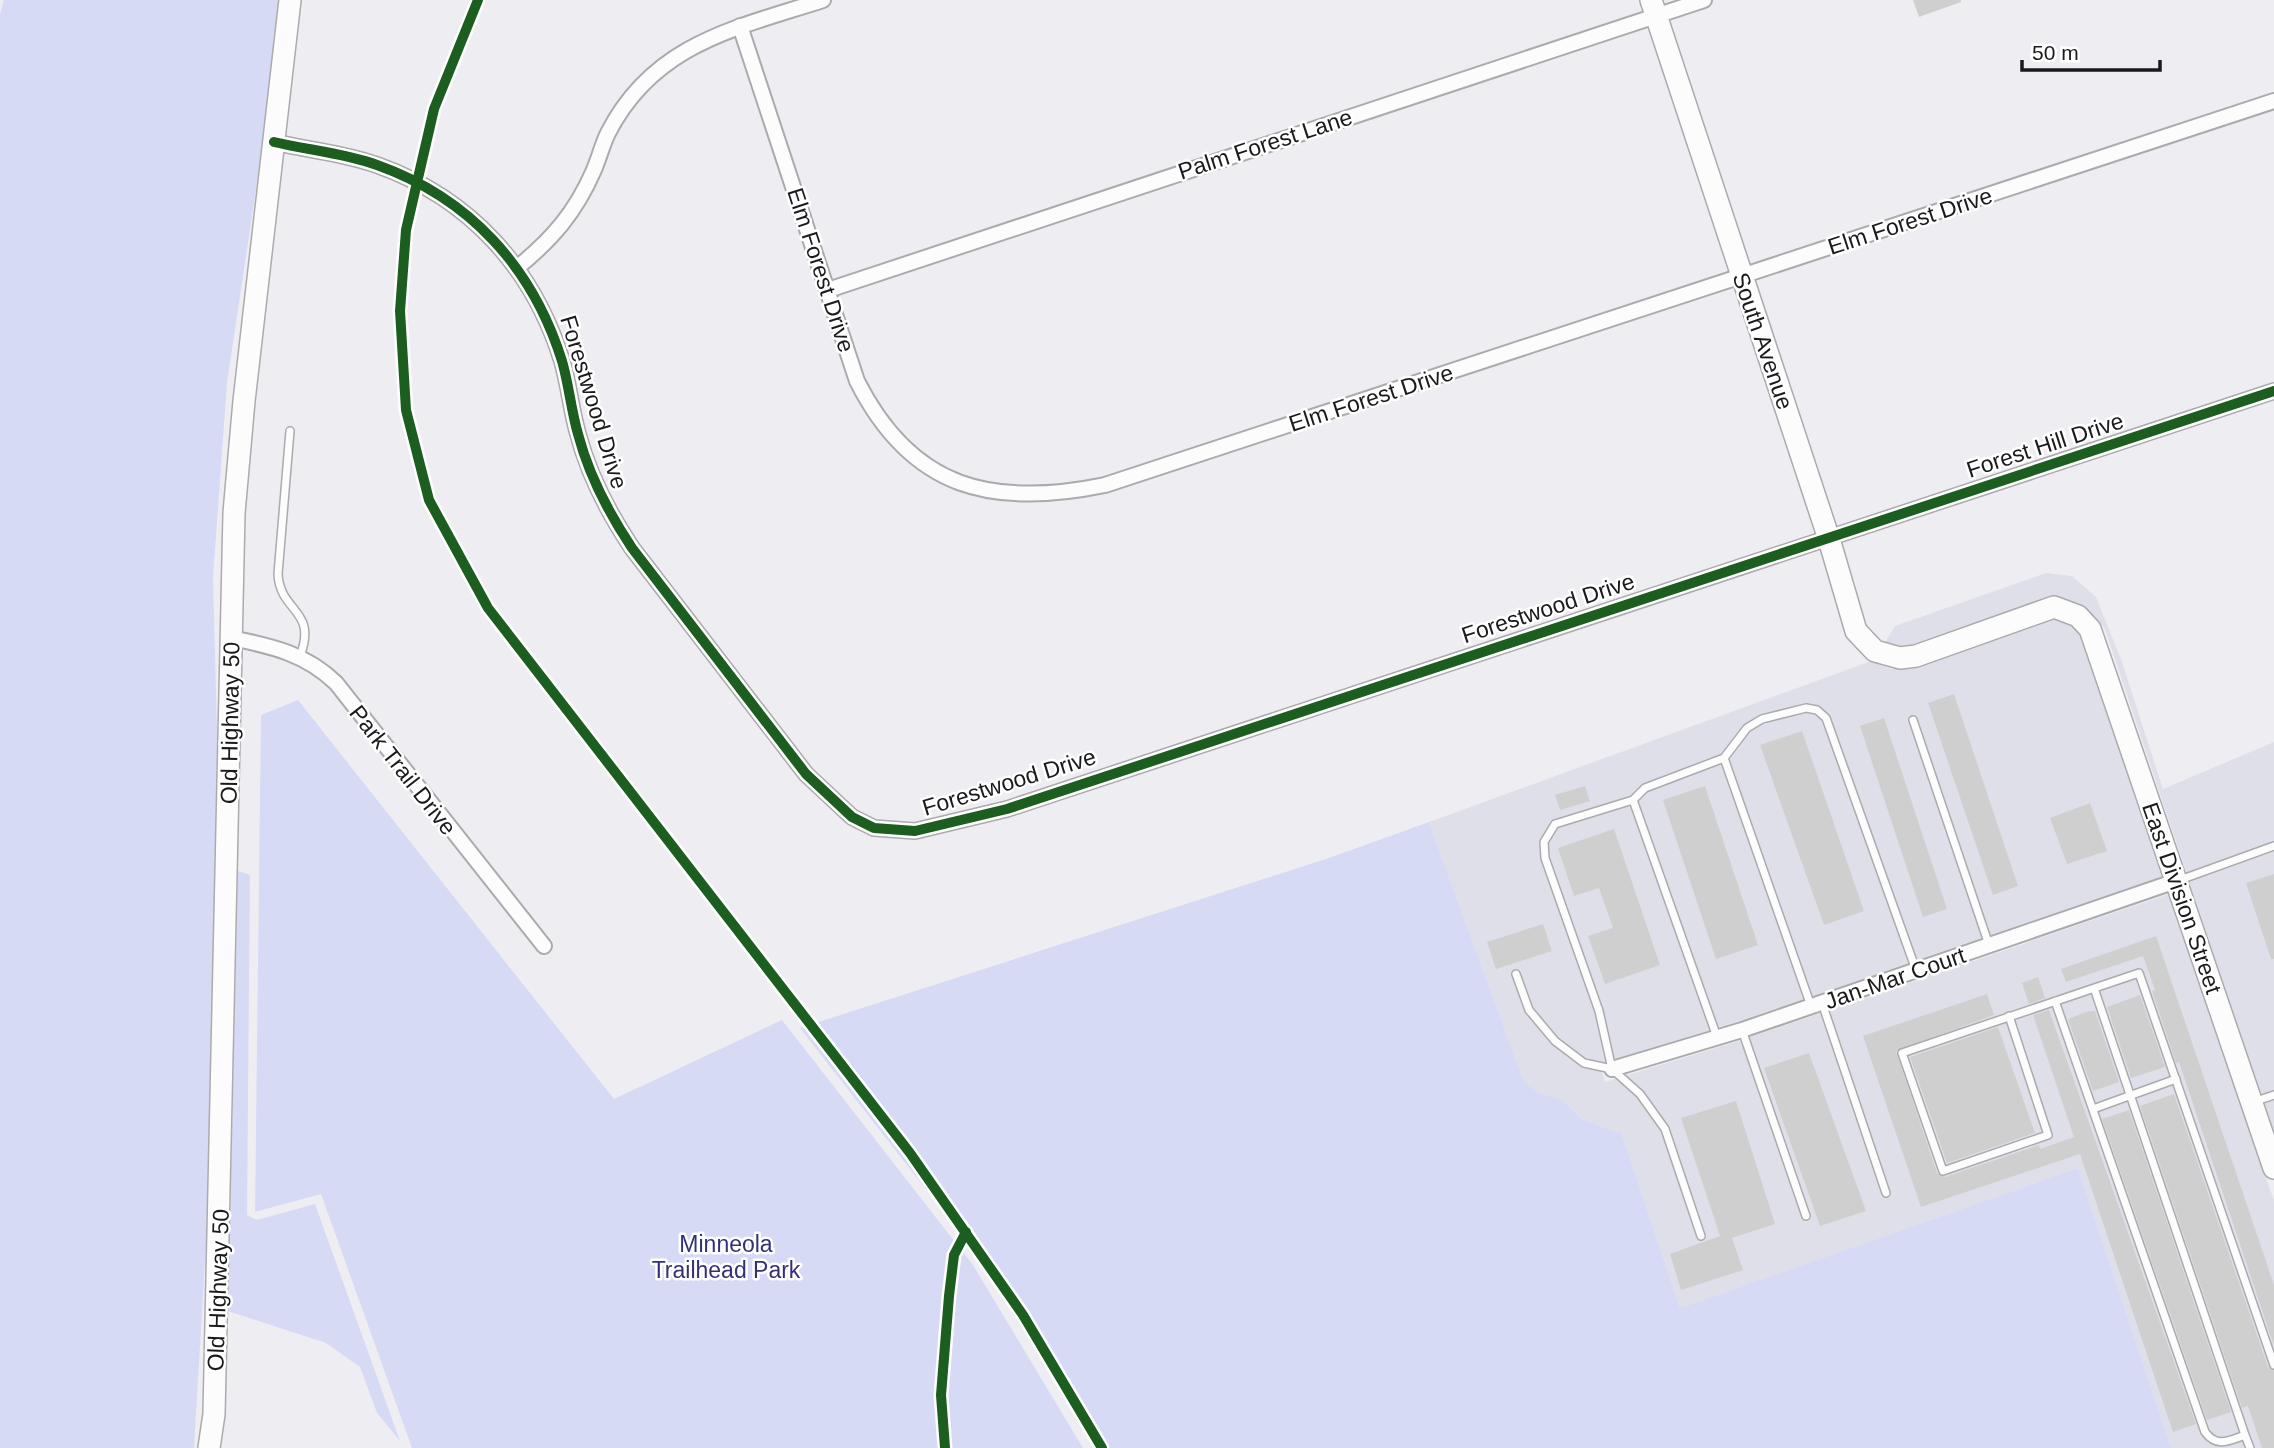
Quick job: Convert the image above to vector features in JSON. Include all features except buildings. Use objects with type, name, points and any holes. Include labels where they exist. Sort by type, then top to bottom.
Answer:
[{"type":"street","name":"Old Highway 50","points":[[209,1448],[214,1414],[223,1121],[234,513],[244,401],[290,0]]},
{"type":"street","points":[[518,267],[563,227],[575,210],[608,133],[626,103],[683,52],[704,39],[823,0]]},
{"type":"street","name":"Palm Forest Lane","points":[[828,290],[1654,8],[1704,0]]},
{"type":"street","name":"South Avenue","points":[[1654,8],[1829,538],[1856,631],[1875,652],[1900,658],[1916,656],[2054,607],[2078,616],[2090,629]]},
{"type":"street","name":"Elm Forest Drive","points":[[740,26],[858,381],[870,406],[888,431],[935,471],[991,493],[1022,496],[1057,495],[1105,485],[2274,101]]},
{"type":"street","name":"Forestwood Drive","points":[[274,142],[374,164],[401,174],[461,211],[518,267],[548,321],[563,364],[578,434],[593,480],[607,510],[632,548],[806,774],[852,817],[874,828],[891,832],[943,827],[1007,809],[1829,538]]},
{"type":"street","name":"Forest Hill Drive","points":[[1829,538],[2274,391]]},
{"type":"street","name":"East Division Street","points":[[2090,629],[2274,1168]]},
{"type":"street","name":"Park Trail Drive","points":[[231,638],[274,647],[318,666],[544,946]]},
{"type":"street","name":"Jan-Mar Court","points":[[1612,1069],[1742,1030],[2176,881]]},
{"type":"lane","points":[[290,431],[278,574],[281,591],[306,627],[307,639],[300,656]]},
{"type":"lane","points":[[1612,1069],[1599,1011],[1545,858],[1544,842],[1555,824],[1633,800],[1645,788],[1724,758],[1747,728],[1762,719],[1806,708],[1817,710],[1826,718],[1916,971]]},
{"type":"lane","points":[[1913,720],[1989,946]]},
{"type":"lane","points":[[1724,758],[1886,1193]]},
{"type":"lane","points":[[1633,800],[1717,1037]]},
{"type":"lane","points":[[2176,881],[2272,847]]},
{"type":"lane","points":[[2009,1016],[2048,1135],[1943,1171],[1902,1053],[2009,1016],[2139,973],[2274,1366]]},
{"type":"lane","points":[[1516,974],[1529,1010],[1555,1041],[1584,1063],[1612,1069],[1640,1094],[1665,1129],[1700,1236]]},
{"type":"lane","points":[[2094,988],[2250,1448]]},
{"type":"lane","points":[[2055,1001],[2205,1432],[2212,1442],[2220,1444],[2245,1435]]},
{"type":"lane","points":[[1742,1030],[1806,1216]]},
{"type":"lane","points":[[2093,1109],[2176,1079]]},
{"type":"lane","points":[[2252,1103],[2274,1095]]},
{"type":"shaded area","points":[[2046,573],[2072,576],[2096,597],[2122,662],[2163,789],[2274,742],[2274,1135],[2105,629],[2095,616],[2074,602],[2053,598],[1914,647],[1901,648],[1884,644],[1895,626]]},
{"type":"shaded area","points":[[2053,617],[2071,623],[2081,634],[2163,876],[1739,1021],[1599,1064],[1605,1082],[1745,1039],[2169,894],[2274,1201],[2274,1448],[2171,1448],[2078,1168],[1680,1308],[1621,1131],[1616,1132],[1582,1119],[1564,1101],[1540,1093],[1524,1082],[1429,822],[1871,661],[1891,669],[1908,669]]},
{"type":"green space","points":[[4,0],[280,0],[265,129],[227,383],[213,578],[218,767],[211,1160],[194,1448],[0,1448],[0,14]]},
{"type":"green space","name":"Minneola Trailhead Park","points":[[298,700],[614,1099],[782,1020],[973,1265],[1083,1448],[412,1448],[321,1194],[255,1212],[261,715]]},
{"type":"green space","points":[[1429,822],[1524,1082],[1540,1093],[1564,1101],[1582,1119],[1616,1132],[1621,1131],[1680,1308],[2078,1168],[2171,1448],[1094,1448],[981,1260],[800,1028],[1326,859]]},
{"type":"green space","points":[[238,871],[250,875],[247,1215],[257,1220],[315,1204],[400,1441],[377,1413],[360,1367],[326,1343],[228,1311]]},
{"type":"cycle path","points":[[478,0],[434,109],[406,230],[400,311],[406,410],[429,500],[488,608],[910,1153],[1023,1315],[1102,1448]]},
{"type":"cycle path","points":[[274,142],[365,161],[410,179],[441,196],[494,240],[534,296],[550,327],[562,361],[582,449],[607,507],[632,548],[806,774],[852,817],[874,828],[915,831],[1007,809],[2274,391]]},
{"type":"cycle path","points":[[945,1448],[941,1395],[949,1296],[954,1255],[966,1232]]}]
